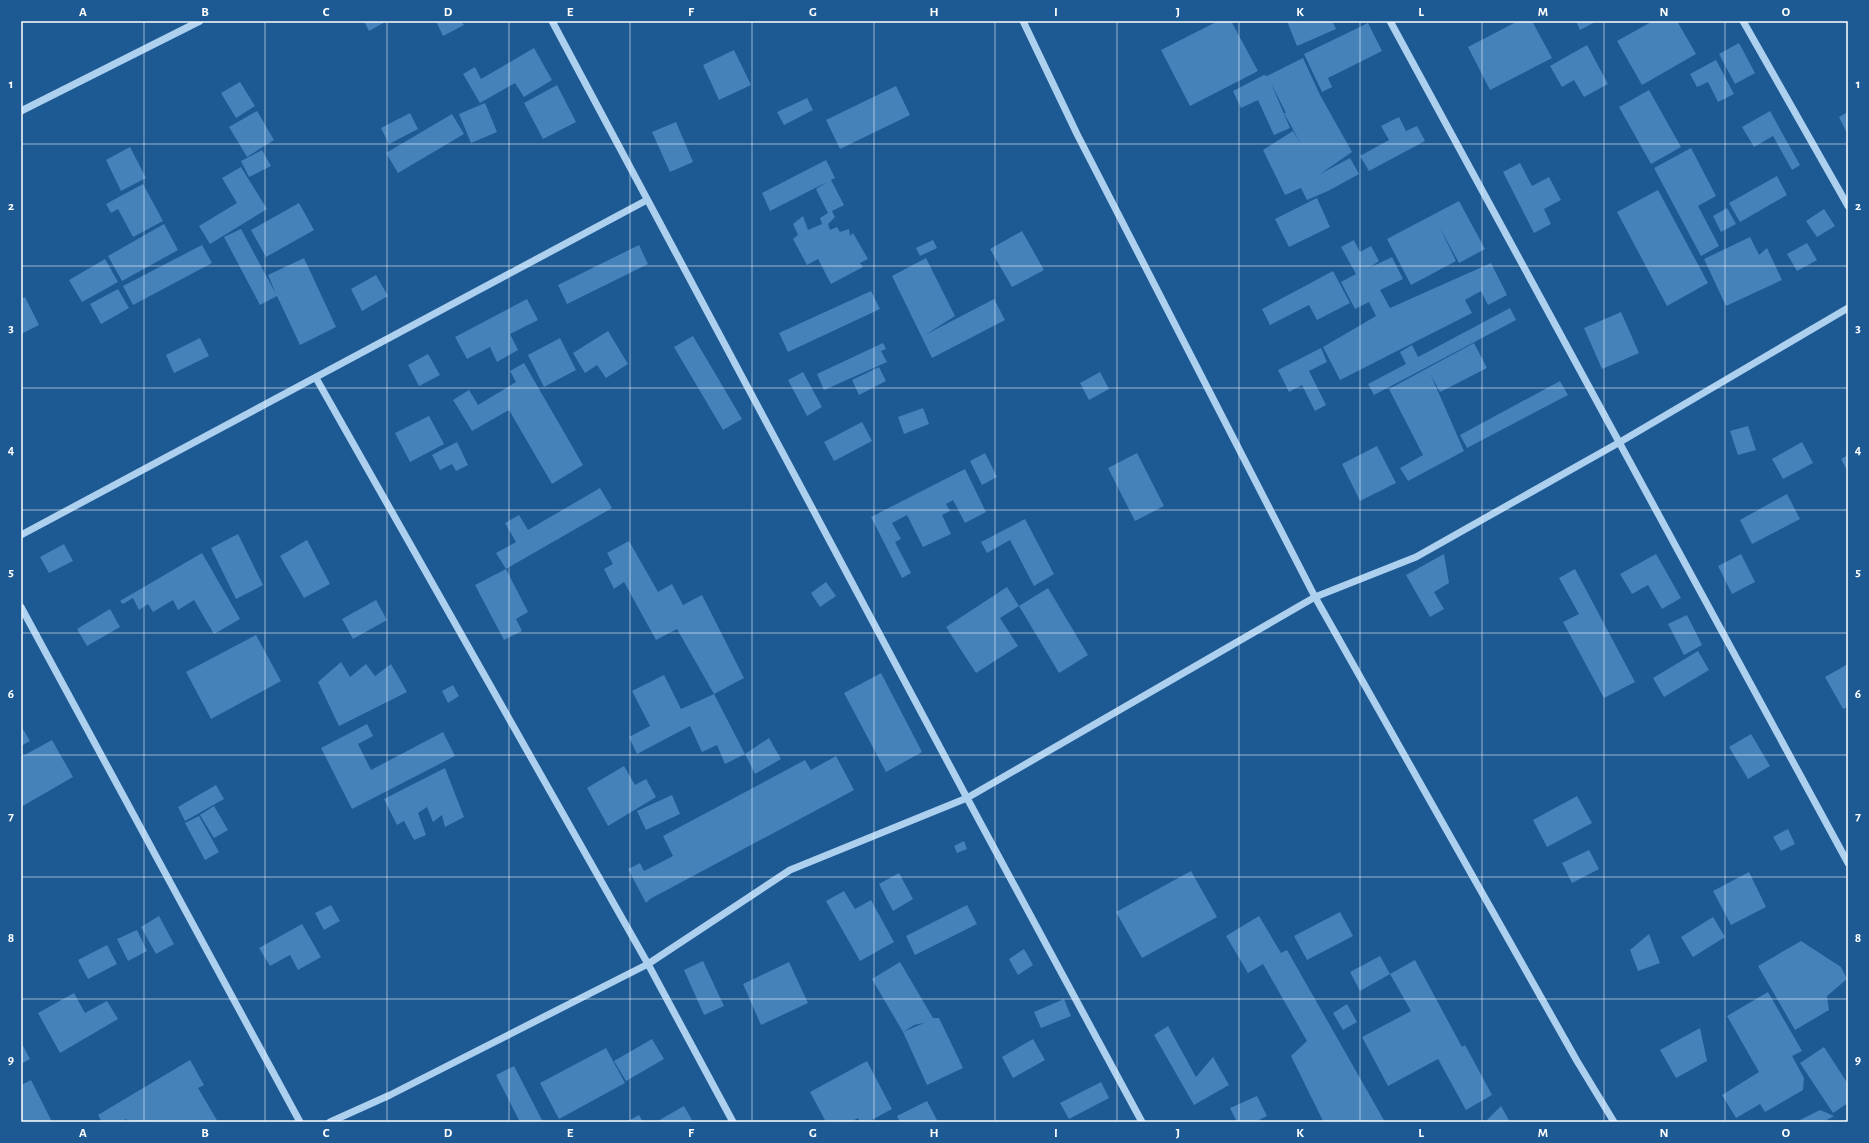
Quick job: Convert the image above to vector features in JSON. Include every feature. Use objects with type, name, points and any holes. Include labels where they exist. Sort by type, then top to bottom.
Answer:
[{"type":"street","points":[[21,111],[200,21]]},
{"type":"street","points":[[552,21],[967,798],[1142,1122]]},
{"type":"street","points":[[1023,21],[1076,134],[1315,597],[1577,1061],[1614,1122]]},
{"type":"street","points":[[1390,21],[1848,863]]},
{"type":"street","points":[[1743,21],[1848,206]]},
{"type":"street","points":[[21,535],[647,200]]},
{"type":"street","points":[[330,1122],[390,1095],[648,964],[790,870],[967,798],[1315,597],[1416,557],[1620,442],[1848,308]]},
{"type":"street","points":[[316,378],[648,964],[733,1122]]},
{"type":"street","points":[[21,607],[300,1122]]},
{"type":"building","points":[[364,21],[387,21],[369,31]]},
{"type":"building","points":[[436,21],[461,21],[464,25],[443,36]]},
{"type":"building","points":[[1218,21],[1231,21],[1258,71],[1190,106],[1161,50]]},
{"type":"building","points":[[1287,21],[1332,21],[1336,29],[1297,46]]},
{"type":"building","points":[[1518,21],[1532,21],[1552,58],[1490,90],[1468,47]]},
{"type":"building","points":[[1576,21],[1597,21],[1580,30]]},
{"type":"building","points":[[1653,21],[1677,21],[1696,54],[1642,85],[1617,41]]},
{"type":"building","points":[[1368,23],[1382,51],[1328,78],[1332,87],[1322,92],[1304,54]]},
{"type":"building","points":[[1739,43],[1755,73],[1735,84],[1719,54]]},
{"type":"building","points":[[1587,45],[1608,84],[1584,97],[1574,80],[1562,87],[1550,66]]},
{"type":"building","points":[[534,48],[552,80],[524,97],[515,83],[480,103],[463,74],[475,67],[481,79]]},
{"type":"building","points":[[734,50],[751,85],[719,100],[703,65]]},
{"type":"building","points":[[1303,58],[1320,95],[1352,152],[1320,174],[1350,158],[1359,174],[1328,191],[1307,200],[1301,188],[1285,195],[1263,150],[1293,131],[1301,144],[1284,113],[1286,113],[1271,83],[1290,128],[1274,135],[1258,100],[1241,108],[1233,91],[1264,75],[1267,76]]},
{"type":"building","points":[[1716,60],[1734,94],[1718,102],[1708,82],[1697,87],[1690,74]]},
{"type":"building","points":[[240,82],[255,106],[236,118],[221,93]]},
{"type":"building","points":[[557,85],[576,122],[543,139],[524,103]]},
{"type":"building","points":[[896,86],[910,115],[840,149],[826,120]]},
{"type":"building","points":[[1649,90],[1681,147],[1651,164],[1619,107]]},
{"type":"building","points":[[807,98],[813,110],[784,125],[777,112]]},
{"type":"building","points":[[485,103],[497,132],[471,143],[459,114]]},
{"type":"building","points":[[257,111],[274,140],[247,157],[229,127]]},
{"type":"building","points":[[1770,111],[1800,165],[1792,170],[1773,136],[1754,147],[1742,127]]},
{"type":"building","points":[[1848,112],[1848,135],[1839,117]]},
{"type":"building","points":[[410,113],[418,129],[389,144],[381,128]]},
{"type":"building","points":[[452,114],[464,134],[398,173],[386,153]]},
{"type":"building","points":[[1399,117],[1406,131],[1417,126],[1425,141],[1369,171],[1360,156],[1389,140],[1381,126]]},
{"type":"building","points":[[676,122],[693,162],[670,172],[652,132]]},
{"type":"building","points":[[130,147],[146,178],[121,191],[106,160]]},
{"type":"building","points":[[1691,148],[1716,196],[1698,206],[1719,246],[1701,256],[1654,168]]},
{"type":"building","points":[[262,150],[271,166],[249,177],[241,161]]},
{"type":"building","points":[[826,160],[835,178],[831,180],[844,205],[832,211],[835,217],[828,224],[830,230],[837,227],[840,232],[849,229],[850,236],[853,233],[868,259],[860,263],[863,267],[831,284],[818,259],[807,265],[793,239],[798,235],[793,224],[803,216],[808,230],[822,224],[820,218],[828,213],[816,189],[827,182],[770,211],[762,193]]},
{"type":"building","points":[[1520,163],[1532,186],[1549,177],[1561,200],[1544,209],[1551,224],[1534,233],[1503,172]]},
{"type":"building","points":[[241,167],[267,209],[210,244],[199,226],[237,203],[222,178]]},
{"type":"building","points":[[1777,176],[1787,195],[1740,222],[1729,203]]},
{"type":"building","points":[[143,184],[163,221],[133,237],[118,209],[111,213],[106,204]]},
{"type":"building","points":[[1658,190],[1708,283],[1667,306],[1617,212]]},
{"type":"building","points":[[1317,198],[1330,227],[1289,247],[1275,219]]},
{"type":"building","points":[[1459,201],[1485,249],[1459,263],[1440,228],[1456,261],[1411,285],[1387,239]]},
{"type":"building","points":[[299,203],[314,230],[266,257],[251,230]]},
{"type":"building","points":[[1727,208],[1736,224],[1721,232],[1713,216]]},
{"type":"building","points":[[1824,209],[1835,226],[1817,237],[1806,221]]},
{"type":"building","points":[[164,224],[178,250],[122,281],[108,256]]},
{"type":"building","points":[[241,229],[276,294],[268,275],[304,258],[336,327],[300,345],[277,296],[260,305],[224,237]]},
{"type":"building","points":[[1022,231],[1044,270],[1012,287],[990,249]]},
{"type":"building","points":[[1750,237],[1759,255],[1767,248],[1782,280],[1726,306],[1704,259]]},
{"type":"building","points":[[933,240],[937,248],[920,256],[916,248]]},
{"type":"building","points":[[1354,240],[1360,252],[1371,246],[1379,261],[1369,268],[1392,257],[1403,279],[1380,290],[1390,308],[1491,263],[1507,295],[1488,305],[1481,291],[1465,300],[1472,313],[1340,380],[1323,347],[1376,316],[1369,302],[1355,309],[1341,282],[1356,274],[1341,247]]},
{"type":"building","points":[[1807,243],[1817,260],[1797,271],[1787,254]]},
{"type":"building","points":[[202,245],[212,263],[133,305],[123,286]]},
{"type":"building","points":[[639,245],[648,264],[567,304],[558,285]]},
{"type":"building","points":[[926,258],[955,316],[925,335],[994,299],[1005,320],[932,358],[892,276]]},
{"type":"building","points":[[105,259],[118,282],[82,302],[69,280]]},
{"type":"building","points":[[1333,271],[1350,303],[1317,320],[1309,305],[1270,325],[1262,309]]},
{"type":"building","points":[[376,275],[388,296],[362,311],[351,289]]},
{"type":"building","points":[[118,289],[129,308],[101,324],[90,304]]},
{"type":"building","points":[[871,291],[880,309],[788,352],[779,333]]},
{"type":"building","points":[[25,297],[39,325],[21,334],[21,299]]},
{"type":"building","points":[[527,299],[538,320],[510,334],[518,350],[497,362],[490,347],[467,359],[455,337]]},
{"type":"building","points":[[1510,308],[1516,320],[1374,395],[1368,384],[1406,364],[1400,352],[1412,345],[1418,357]]},
{"type":"building","points":[[1621,312],[1639,353],[1602,369],[1584,328]]},
{"type":"building","points":[[608,331],[628,364],[606,378],[597,365],[585,373],[573,353]]},
{"type":"building","points":[[693,336],[742,419],[723,430],[674,347]]},
{"type":"building","points":[[200,338],[209,356],[174,373],[166,355]]},
{"type":"building","points":[[560,338],[576,370],[544,387],[528,355]]},
{"type":"building","points":[[883,343],[886,349],[881,351],[887,362],[824,390],[817,374]]},
{"type":"building","points":[[1474,343],[1487,368],[1440,392],[1430,373],[1464,451],[1408,481],[1400,468],[1423,455],[1389,389]]},
{"type":"building","points":[[1321,348],[1327,362],[1309,371],[1326,405],[1315,411],[1302,385],[1289,392],[1278,370]]},
{"type":"building","points":[[428,354],[440,375],[419,386],[408,365]]},
{"type":"building","points":[[524,363],[583,465],[552,484],[509,410],[472,431],[453,400],[469,390],[478,405],[516,382],[510,371]]},
{"type":"building","points":[[879,367],[886,381],[859,395],[852,380]]},
{"type":"building","points":[[803,372],[822,407],[807,416],[788,380]]},
{"type":"building","points":[[1100,372],[1109,389],[1089,400],[1080,383]]},
{"type":"building","points":[[1560,381],[1568,395],[1467,448],[1460,435]]},
{"type":"building","points":[[923,408],[929,424],[904,434],[898,417]]},
{"type":"building","points":[[429,416],[444,444],[410,462],[395,433]]},
{"type":"building","points":[[862,422],[872,441],[834,461],[824,442]]},
{"type":"building","points":[[1748,426],[1756,450],[1738,455],[1730,431]]},
{"type":"building","points":[[457,442],[468,465],[456,471],[452,464],[440,470],[432,455]]},
{"type":"building","points":[[1802,442],[1813,463],[1783,479],[1772,459]]},
{"type":"building","points":[[1377,446],[1396,483],[1360,501],[1342,464]]},
{"type":"building","points":[[985,453],[997,477],[982,485],[970,461]]},
{"type":"building","points":[[1137,453],[1164,506],[1135,521],[1108,468]]},
{"type":"building","points":[[1848,455],[1848,472],[1841,459]]},
{"type":"building","points":[[965,469],[986,512],[965,523],[953,500],[946,504],[950,511],[942,515],[951,534],[923,547],[907,515],[892,523],[901,539],[895,542],[911,573],[902,578],[871,517]]},
{"type":"building","points":[[600,488],[612,508],[506,569],[496,553],[516,542],[505,523],[519,515],[528,530]]},
{"type":"building","points":[[1787,494],[1800,519],[1752,544],[1740,520]]},
{"type":"building","points":[[1025,519],[1054,574],[1034,586],[1010,540],[987,553],[981,542]]},
{"type":"building","points":[[238,534],[263,585],[236,599],[211,548]]},
{"type":"building","points":[[307,540],[330,584],[304,598],[280,556]]},
{"type":"building","points":[[629,541],[658,592],[672,584],[683,605],[702,595],[744,678],[714,694],[677,629],[656,640],[624,582],[614,589],[604,569],[613,564],[607,553]]},
{"type":"building","points":[[64,544],[73,561],[49,573],[40,557]]},
{"type":"building","points":[[202,553],[240,619],[214,634],[194,600],[178,610],[173,600],[153,612],[148,604],[139,610],[133,598],[123,604],[120,601]]},
{"type":"building","points":[[1444,554],[1449,583],[1434,592],[1444,609],[1430,617],[1406,575]]},
{"type":"building","points":[[1656,554],[1681,598],[1662,609],[1648,585],[1632,594],[1620,574]]},
{"type":"building","points":[[1741,554],[1755,582],[1732,594],[1718,566]]},
{"type":"building","points":[[506,569],[528,612],[516,619],[522,631],[504,640],[475,585]]},
{"type":"building","points":[[1575,569],[1635,682],[1604,698],[1563,622],[1579,614],[1559,578]]},
{"type":"building","points":[[826,582],[836,596],[820,607],[811,593]]},
{"type":"building","points":[[1007,587],[1019,606],[1000,618],[1018,646],[976,673],[946,627]]},
{"type":"building","points":[[1048,588],[1088,655],[1059,673],[1019,606]]},
{"type":"building","points":[[376,600],[387,620],[353,639],[342,619]]},
{"type":"building","points":[[110,609],[120,627],[87,646],[77,629]]},
{"type":"building","points":[[1687,615],[1702,645],[1684,655],[1668,624]]},
{"type":"building","points":[[256,635],[281,681],[211,719],[186,672]]},
{"type":"building","points":[[1698,651],[1709,670],[1664,697],[1653,678]]},
{"type":"building","points":[[341,662],[350,677],[366,664],[375,676],[391,664],[407,692],[339,726],[318,682]]},
{"type":"building","points":[[1848,664],[1848,707],[1843,709],[1825,677]]},
{"type":"building","points":[[881,673],[922,752],[886,772],[844,693]]},
{"type":"building","points":[[664,675],[681,709],[714,694],[745,754],[725,764],[717,745],[702,752],[690,726],[637,754],[629,737],[650,726],[632,691]]},
{"type":"building","points":[[453,685],[459,696],[448,703],[442,691]]},
{"type":"building","points":[[367,724],[373,736],[358,744],[371,770],[443,732],[455,756],[352,809],[321,748]]},
{"type":"building","points":[[21,726],[30,741],[21,746]]},
{"type":"building","points":[[1751,734],[1770,766],[1748,779],[1729,747]]},
{"type":"building","points":[[769,738],[781,759],[755,774],[745,754]]},
{"type":"building","points":[[52,740],[73,777],[21,807],[21,757]]},
{"type":"building","points":[[836,756],[854,790],[650,899],[646,903],[628,869],[640,863],[644,871],[673,856],[663,836],[805,760],[811,770]]},
{"type":"building","points":[[624,766],[635,785],[646,779],[656,797],[608,826],[587,788]]},
{"type":"building","points":[[445,768],[464,817],[445,827],[442,815],[433,822],[427,807],[418,813],[426,835],[414,840],[404,821],[397,825],[384,799]]},
{"type":"building","points":[[216,785],[224,799],[185,821],[178,807]]},
{"type":"building","points":[[672,795],[680,814],[646,830],[637,811]]},
{"type":"building","points":[[1577,796],[1592,823],[1547,847],[1533,820]]},
{"type":"building","points":[[214,806],[228,830],[214,838],[200,815]]},
{"type":"building","points":[[199,816],[219,852],[205,860],[185,823]]},
{"type":"building","points":[[1788,829],[1795,844],[1781,851],[1773,837]]},
{"type":"building","points":[[964,841],[967,849],[957,853],[954,846]]},
{"type":"building","points":[[1589,850],[1599,869],[1572,883],[1562,863]]},
{"type":"building","points":[[1191,871],[1217,917],[1142,958],[1116,912]]},
{"type":"building","points":[[1749,872],[1766,907],[1731,925],[1713,891]]},
{"type":"building","points":[[899,873],[913,899],[893,911],[879,884]]},
{"type":"building","points":[[844,891],[855,909],[871,900],[894,942],[860,961],[826,901]]},
{"type":"building","points":[[331,905],[340,921],[324,930],[315,913]]},
{"type":"building","points":[[967,905],[977,924],[915,955],[906,936]]},
{"type":"building","points":[[1340,912],[1353,936],[1307,960],[1294,936]]},
{"type":"building","points":[[159,916],[174,944],[156,954],[141,927]]},
{"type":"building","points":[[1259,916],[1281,953],[1287,950],[1385,1122],[1320,1122],[1323,1121],[1291,1056],[1307,1041],[1263,964],[1248,973],[1226,936]]},
{"type":"building","points":[[1713,917],[1725,937],[1693,957],[1681,937]]},
{"type":"building","points":[[302,924],[321,957],[298,970],[290,955],[270,966],[259,948]]},
{"type":"building","points":[[137,930],[147,951],[128,961],[117,939]]},
{"type":"building","points":[[1649,934],[1660,963],[1638,971],[1630,950]]},
{"type":"building","points":[[1801,941],[1841,967],[1847,979],[1827,996],[1829,1010],[1795,1030],[1758,966]]},
{"type":"building","points":[[107,945],[117,964],[88,979],[78,960]]},
{"type":"building","points":[[1024,949],[1033,965],[1018,975],[1009,959]]},
{"type":"building","points":[[1380,956],[1390,974],[1360,991],[1350,972]]},
{"type":"building","points":[[1415,960],[1462,1047],[1465,1045],[1492,1095],[1466,1110],[1438,1059],[1388,1086],[1362,1037],[1411,1011],[1390,974]]},
{"type":"building","points":[[703,961],[724,1006],[704,1015],[684,970]]},
{"type":"building","points":[[789,962],[808,1003],[761,1025],[743,984]]},
{"type":"building","points":[[900,962],[933,1018],[939,1018],[963,1068],[927,1085],[903,1032],[872,979]],"holes":[[[924,1023],[903,1032],[914,1025]]]},
{"type":"building","points":[[1768,992],[1802,1051],[1792,1056],[1804,1078],[1803,1090],[1765,1112],[1760,1104],[1736,1118],[1722,1095],[1759,1072],[1727,1016]]},
{"type":"building","points":[[74,993],[85,1013],[107,1001],[118,1019],[60,1053],[38,1013]]},
{"type":"building","points":[[1064,999],[1071,1016],[1041,1028],[1034,1012]]},
{"type":"building","points":[[1347,1004],[1357,1022],[1343,1030],[1333,1013]]},
{"type":"building","points":[[1168,1026],[1196,1077],[1213,1057],[1229,1085],[1194,1105],[1154,1035]]},
{"type":"building","points":[[1700,1028],[1707,1061],[1676,1078],[1660,1050]]},
{"type":"building","points":[[652,1039],[664,1059],[626,1081],[614,1061]]},
{"type":"building","points":[[1033,1039],[1045,1060],[1013,1078],[1002,1057]]},
{"type":"building","points":[[21,1042],[30,1059],[21,1064]]},
{"type":"building","points":[[1824,1047],[1848,1084],[1848,1103],[1833,1113],[1800,1063]]},
{"type":"building","points":[[606,1048],[625,1083],[559,1119],[540,1083]]},
{"type":"building","points":[[190,1060],[204,1085],[198,1088],[218,1122],[128,1122],[126,1119],[121,1122],[102,1122],[98,1115]]},
{"type":"building","points":[[867,1061],[892,1109],[868,1122],[860,1122],[858,1118],[851,1122],[826,1122],[810,1092]]},
{"type":"building","points":[[514,1066],[543,1122],[520,1122],[496,1075]]},
{"type":"building","points":[[31,1080],[52,1122],[21,1122],[21,1085]]},
{"type":"building","points":[[1101,1082],[1109,1098],[1069,1119],[1060,1103]]},
{"type":"building","points":[[1257,1096],[1267,1116],[1255,1122],[1237,1122],[1230,1108]]},
{"type":"building","points":[[927,1101],[938,1122],[900,1122],[897,1116]]},
{"type":"building","points":[[684,1106],[693,1122],[656,1122]]},
{"type":"building","points":[[1501,1106],[1510,1122],[1485,1122]]},
{"type":"building","points":[[1820,1110],[1834,1116],[1823,1122],[1801,1122],[1800,1120]]},
{"type":"building","points":[[639,1115],[643,1122],[626,1122]]}]
